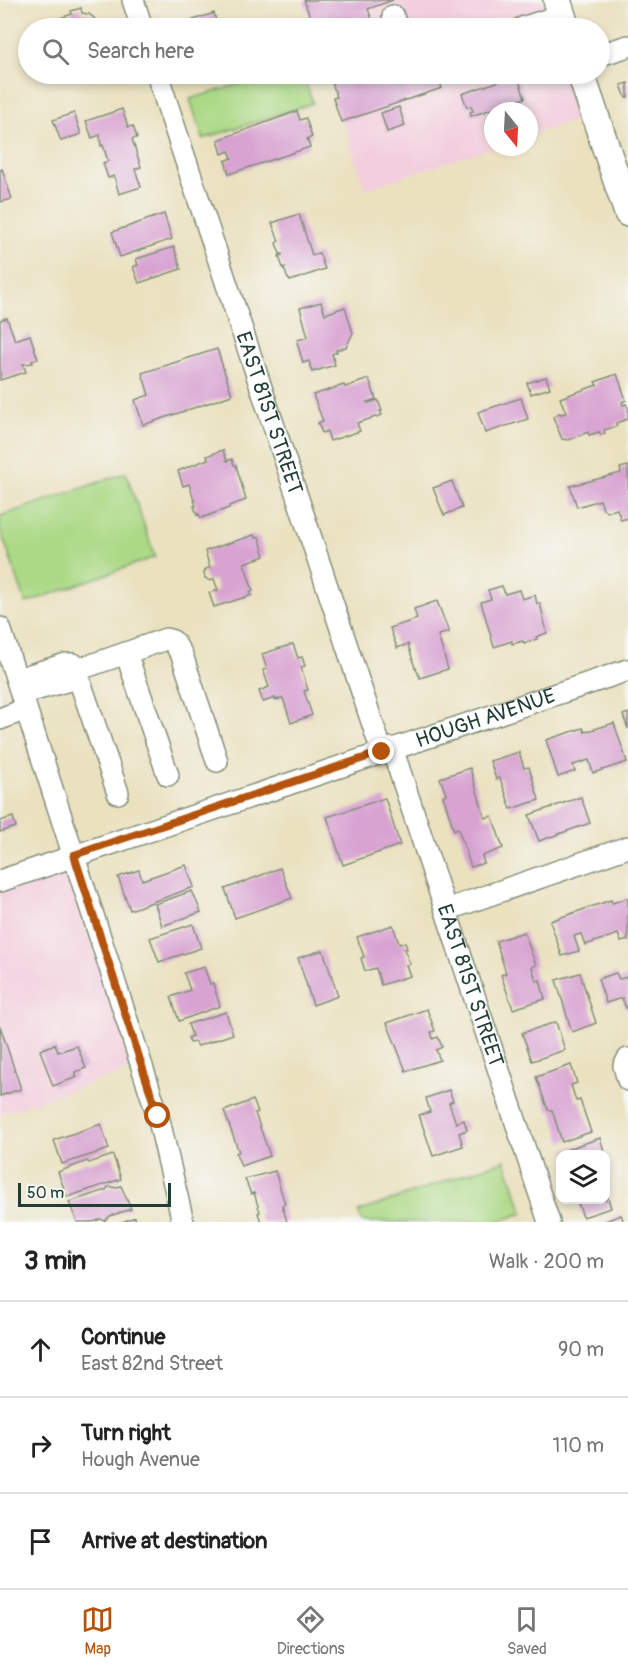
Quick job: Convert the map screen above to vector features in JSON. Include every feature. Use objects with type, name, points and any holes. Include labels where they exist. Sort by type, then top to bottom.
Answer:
[{"type":"main road","points":[[584,84],[628,213]]},
{"type":"street","points":[[133,0],[139,18]]},
{"type":"street","points":[[610,52],[628,46]]},
{"type":"street","name":"EAST 81ST STREET","points":[[160,84],[387,750],[446,910],[549,1222]]},
{"type":"street","points":[[0,628],[158,1116],[183,1222]]},
{"type":"street","points":[[0,719],[21,694],[70,680],[77,673],[166,639],[173,641],[182,655],[217,760]]},
{"type":"street","points":[[126,653],[168,775]]},
{"type":"street","name":"HOUGH AVENUE","points":[[0,881],[628,670]]},
{"type":"street","points":[[77,673],[118,793]]},
{"type":"street","points":[[446,910],[628,847]]},
{"type":"street","points":[[628,1059],[624,1066],[628,1080]]},
{"type":"shaded area","points":[[303,0],[557,0],[563,18],[309,18]]},
{"type":"shaded area","points":[[330,84],[584,84],[595,114],[538,132],[538,102],[484,102],[484,150],[365,189]]},
{"type":"shaded area","points":[[74,855],[142,1066],[0,1114],[0,881]]},
{"type":"green space","points":[[240,84],[306,84],[313,103],[203,139],[190,99]]},
{"type":"green space","points":[[126,473],[155,557],[26,603],[0,529],[0,516]]},
{"type":"green space","points":[[505,1160],[523,1213],[497,1222],[362,1222],[358,1212]]},
{"type":"building","points":[[304,0],[393,0],[368,9],[371,18],[310,18]]},
{"type":"building","points":[[81,8],[82,13],[89,14],[94,18],[60,18],[72,14],[71,11]]},
{"type":"building","points":[[214,13],[215,18],[199,18]]},
{"type":"building","points":[[628,83],[628,97],[626,98],[621,85]]},
{"type":"building","points":[[332,84],[441,84],[442,88],[341,122],[333,98],[337,97]]},
{"type":"building","points":[[491,84],[520,84],[525,98],[513,102],[484,102],[484,112],[471,116],[470,112],[473,111],[471,106],[467,107],[462,94]]},
{"type":"building","points":[[399,107],[405,126],[387,132],[381,113]]},
{"type":"building","points":[[122,109],[128,127],[133,126],[137,138],[132,139],[141,167],[135,169],[141,187],[119,194],[114,176],[108,178],[103,163],[108,161],[103,145],[101,146],[100,135],[92,138],[86,121]]},
{"type":"building","points":[[297,111],[300,120],[306,118],[312,137],[307,139],[310,147],[229,174],[225,161],[232,158],[229,151],[222,154],[218,140]]},
{"type":"building","points":[[74,113],[81,134],[61,141],[53,120]]},
{"type":"building","points":[[2,169],[12,199],[0,202],[0,170]]},
{"type":"building","points":[[164,214],[172,239],[120,257],[112,232]]},
{"type":"building","points":[[299,214],[312,255],[319,253],[325,269],[290,281],[284,269],[286,267],[283,268],[279,256],[282,254],[276,243],[279,241],[272,223]]},
{"type":"building","points":[[174,247],[181,269],[139,283],[133,267],[138,265],[136,259]]},
{"type":"building","points":[[321,302],[325,314],[345,307],[353,333],[346,347],[332,354],[335,365],[312,372],[309,361],[303,363],[297,342],[308,337],[300,308]]},
{"type":"building","points":[[7,318],[15,340],[30,335],[38,359],[32,361],[33,363],[23,364],[26,372],[0,380],[0,320]]},
{"type":"building","points":[[217,349],[232,395],[143,425],[135,400],[149,395],[142,373]]},
{"type":"building","points":[[617,374],[626,400],[622,402],[628,408],[628,419],[604,430],[605,433],[601,435],[599,432],[589,435],[588,432],[569,440],[562,439],[553,417],[559,413],[566,413],[560,398],[597,385],[595,382]]},
{"type":"building","points":[[546,377],[550,388],[531,394],[527,383]]},
{"type":"building","points":[[369,379],[376,399],[367,402],[378,400],[382,415],[357,423],[360,431],[330,441],[327,431],[322,433],[318,423],[323,421],[313,395]]},
{"type":"building","points":[[521,398],[528,419],[485,433],[478,412]]},
{"type":"building","points":[[223,450],[227,461],[232,459],[236,465],[246,500],[201,518],[199,514],[197,515],[189,484],[183,486],[178,471],[208,459],[207,456]]},
{"type":"building","points":[[628,466],[628,518],[621,520],[617,509],[607,512],[603,509],[600,500],[577,507],[570,486],[621,473],[620,468]]},
{"type":"building","points":[[452,481],[462,508],[444,515],[433,488]]},
{"type":"building","points":[[254,535],[255,538],[259,537],[265,556],[244,563],[253,591],[250,592],[252,595],[214,607],[209,593],[218,590],[214,579],[210,581],[205,578],[206,569],[210,568],[205,551]]},
{"type":"building","points":[[502,586],[505,594],[519,590],[522,599],[535,595],[537,604],[540,603],[547,633],[524,643],[523,641],[512,644],[512,641],[494,647],[481,602],[491,599],[488,590]]},
{"type":"building","points":[[437,601],[449,632],[438,635],[448,669],[420,678],[408,644],[397,648],[390,628],[417,619],[414,609]]},
{"type":"building","points":[[293,644],[298,658],[302,657],[305,666],[301,667],[308,690],[304,691],[312,715],[291,723],[283,698],[263,702],[259,691],[269,687],[263,670],[267,669],[262,654]]},
{"type":"building","points":[[628,713],[628,729],[623,715]]},
{"type":"building","points":[[614,723],[627,762],[593,773],[589,760],[573,765],[575,771],[558,777],[546,740],[583,728],[585,732]]},
{"type":"building","points":[[519,752],[524,768],[529,767],[539,800],[511,809],[500,778],[496,779],[490,761]]},
{"type":"building","points":[[470,768],[485,818],[492,816],[503,848],[482,856],[484,863],[471,867],[458,828],[454,830],[440,778]]},
{"type":"building","points":[[581,797],[590,823],[539,841],[529,815]]},
{"type":"building","points":[[385,798],[400,845],[343,865],[327,817]]},
{"type":"building","points":[[13,817],[16,827],[0,832],[0,821]]},
{"type":"building","points":[[186,865],[194,887],[130,910],[118,877],[139,870],[142,880]]},
{"type":"building","points":[[280,868],[292,898],[235,918],[225,889]]},
{"type":"building","points":[[192,891],[201,912],[162,926],[155,904]]},
{"type":"building","points":[[628,898],[628,940],[621,942],[618,934],[585,945],[581,934],[574,936],[579,951],[562,956],[550,921],[611,900],[612,903]]},
{"type":"building","points":[[193,924],[201,948],[159,962],[150,938]]},
{"type":"building","points":[[393,925],[399,944],[405,942],[407,949],[404,949],[410,964],[406,965],[410,976],[381,985],[376,968],[365,971],[361,958],[364,957],[357,937]]},
{"type":"building","points":[[524,932],[536,965],[532,967],[536,981],[540,980],[545,999],[513,1009],[501,975],[506,973],[496,941]]},
{"type":"building","points":[[323,950],[338,996],[313,1005],[298,958]]},
{"type":"building","points":[[204,967],[210,984],[213,983],[220,1006],[179,1021],[171,997],[190,990],[184,973]]},
{"type":"building","points":[[580,973],[596,1023],[572,1032],[556,980]]},
{"type":"building","points":[[616,973],[619,979],[628,977],[628,1008],[622,998],[606,1003],[598,979]]},
{"type":"building","points":[[427,1009],[435,1031],[431,1032],[433,1039],[438,1037],[442,1047],[436,1050],[440,1060],[406,1071],[387,1023]]},
{"type":"building","points":[[226,1012],[233,1034],[198,1046],[195,1042],[190,1043],[188,1038],[192,1036],[188,1024]]},
{"type":"building","points":[[556,1022],[565,1050],[532,1061],[522,1033]]},
{"type":"building","points":[[0,1026],[21,1089],[0,1096]]},
{"type":"building","points":[[55,1044],[58,1052],[77,1046],[86,1068],[75,1072],[77,1077],[53,1086],[40,1050]]},
{"type":"building","points":[[571,1065],[577,1083],[571,1085],[576,1101],[580,1100],[591,1132],[562,1142],[552,1110],[548,1110],[536,1077]]},
{"type":"building","points":[[449,1090],[453,1101],[449,1103],[456,1123],[464,1120],[467,1130],[459,1133],[463,1146],[433,1156],[419,1115],[430,1112],[426,1098]]},
{"type":"building","points":[[253,1100],[258,1112],[255,1113],[270,1156],[241,1166],[236,1153],[239,1152],[224,1111]]},
{"type":"building","points":[[101,1124],[109,1149],[62,1164],[54,1140]]},
{"type":"building","points":[[600,1138],[604,1150],[565,1150]]},
{"type":"building","points":[[113,1155],[121,1179],[67,1197],[58,1172],[87,1161],[89,1163]]},
{"type":"building","points":[[275,1171],[285,1204],[282,1205],[287,1222],[261,1222],[254,1193],[251,1194],[245,1179]]},
{"type":"building","points":[[121,1186],[131,1209],[110,1216],[105,1221],[101,1219],[93,1222],[77,1222],[69,1202],[106,1190],[108,1187]]},
{"type":"building","points":[[578,1204],[610,1204],[611,1208],[583,1217]]},
{"type":"building","points":[[621,1215],[624,1222],[603,1222]]},
{"type":"building","points":[[135,1217],[136,1222],[122,1222]]},
{"type":"route","points":[[158,1116],[74,855],[382,752]]}]
